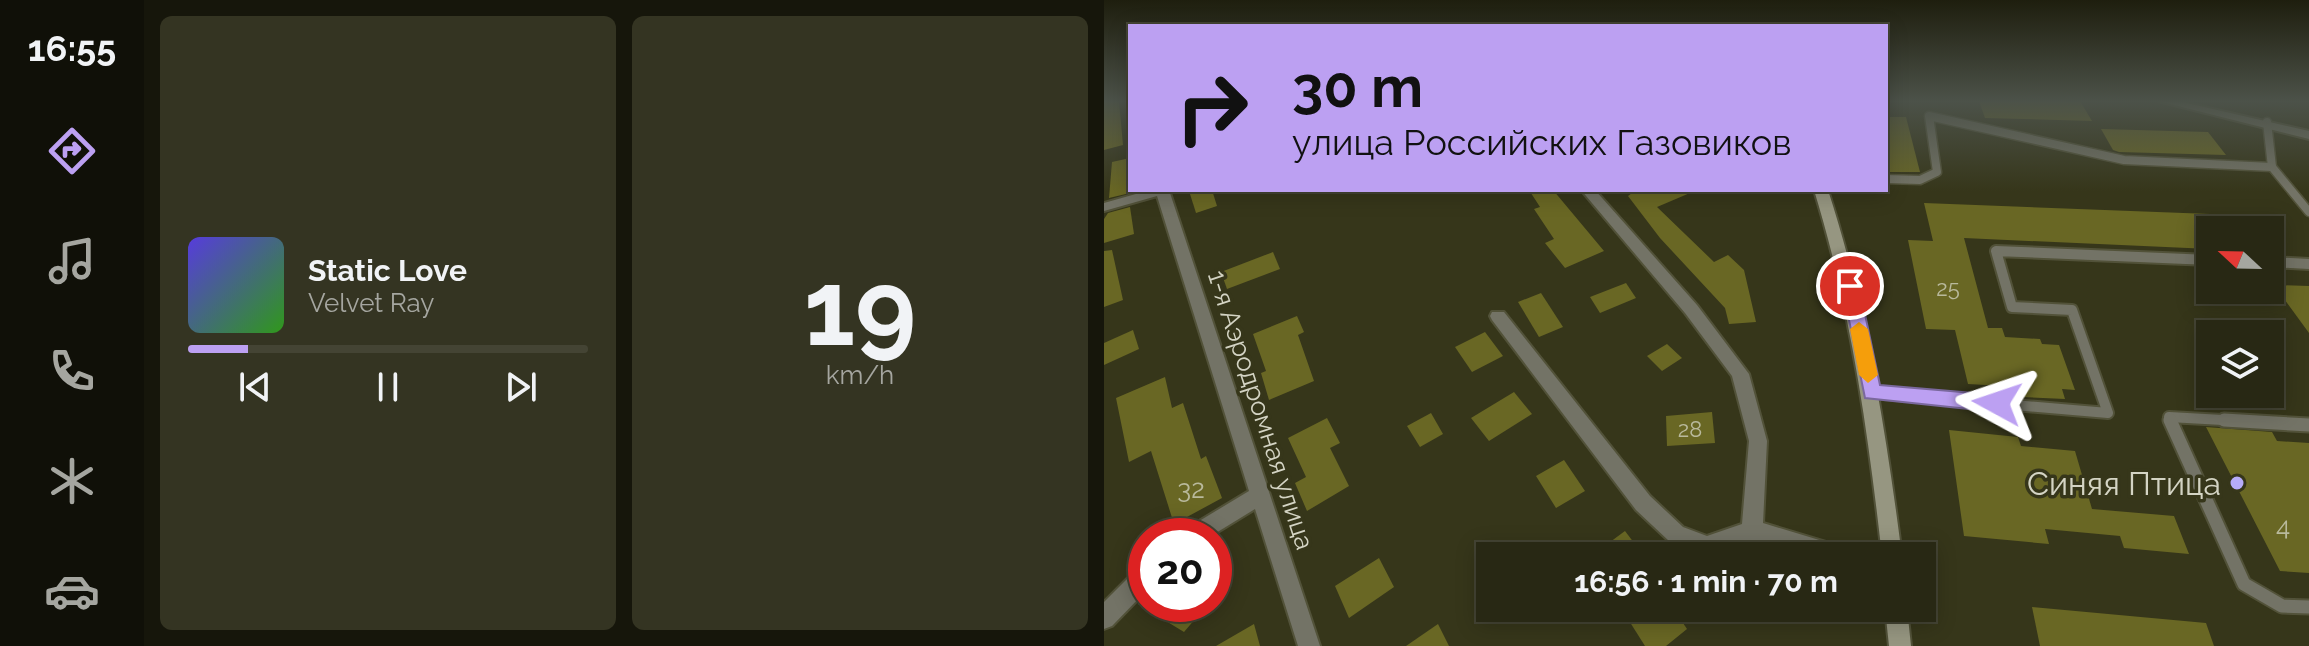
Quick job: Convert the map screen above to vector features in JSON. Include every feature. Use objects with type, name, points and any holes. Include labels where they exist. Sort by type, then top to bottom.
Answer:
[{"type":"main road","points":[[1822,192],[1845,260],[1872,393],[1890,542]]},
{"type":"main road","points":[[1897,622],[1900,646]]},
{"type":"street","points":[[1104,207],[1156,192]]},
{"type":"street","name":"1-я Аэродромная улица","points":[[1164,192],[1309,646]]},
{"type":"street","points":[[1590,192],[1691,309],[1740,374],[1758,441],[1752,530]]},
{"type":"street","points":[[1498,316],[1643,503],[1676,534],[1707,546],[1752,530],[1794,542]]},
{"type":"street","points":[[1223,518],[1262,494]]},
{"type":"street","points":[[1104,618],[1128,594]]},
{"type":"lane","points":[[1888,179],[1920,180],[1937,172],[1931,131]]},
{"type":"lane","points":[[1996,131],[2124,160],[2272,167]]},
{"type":"lane","points":[[2268,131],[2272,167],[2309,212]]},
{"type":"lane","points":[[1872,393],[2108,413],[2072,310],[2012,307],[1996,251],[2196,259]]},
{"type":"lane","points":[[2284,263],[2309,264]]},
{"type":"lane","points":[[2309,425],[2169,417],[2244,584],[2282,606],[2309,607]]},
{"type":"building","points":[[1104,131],[1122,131],[1123,145],[1104,150]]},
{"type":"building","points":[[1888,131],[1910,131],[1920,172],[1888,172]]},
{"type":"building","points":[[2102,131],[2208,132],[2226,155],[2119,152],[2113,150]]},
{"type":"building","points":[[1128,158],[1130,193],[1109,198],[1112,162]]},
{"type":"building","points":[[1213,192],[1217,206],[1196,213],[1190,194]]},
{"type":"building","points":[[1530,192],[1555,192],[1604,251],[1565,268],[1545,243],[1554,239],[1534,209],[1540,207]]},
{"type":"building","points":[[1633,192],[1692,192],[1657,207],[1714,262],[1728,255],[1744,270],[1756,322],[1729,324],[1725,308],[1660,238],[1628,196]]},
{"type":"building","points":[[1924,203],[2210,214],[2196,216],[2196,248],[1964,238],[1988,328],[2002,328],[2005,337],[2040,339],[2042,344],[2059,345],[2075,390],[2062,389],[2065,399],[2023,397],[2020,387],[1968,384],[1955,330],[1926,329],[1908,240],[1933,241]]},
{"type":"building","points":[[1130,207],[1134,234],[1104,243],[1104,219],[1108,213]]},
{"type":"building","points":[[1112,250],[1123,300],[1104,307],[1104,251]]},
{"type":"building","points":[[1273,252],[1280,269],[1227,289],[1221,272]]},
{"type":"building","points":[[1626,283],[1636,298],[1600,313],[1590,297]]},
{"type":"building","points":[[2284,285],[2309,286],[2309,333],[2284,299]]},
{"type":"building","points":[[1541,293],[1563,327],[1539,337],[1518,302]]},
{"type":"building","points":[[1297,316],[1304,332],[1298,335],[1314,381],[1269,400],[1261,373],[1266,371],[1253,334]]},
{"type":"building","points":[[1133,330],[1139,349],[1104,365],[1104,343]]},
{"type":"building","points":[[1485,332],[1503,356],[1472,372],[1455,347]]},
{"type":"building","points":[[1667,344],[1682,358],[1662,371],[1647,356]]},
{"type":"building","points":[[1165,377],[1172,408],[1183,403],[1201,459],[1206,456],[1222,498],[1185,518],[1172,518],[1151,451],[1129,462],[1116,398]]},
{"type":"building","points":[[1514,392],[1532,414],[1489,441],[1471,418]]},
{"type":"building","points":[[1712,412],[1715,443],[1667,446],[1666,416]]},
{"type":"building","points":[[1431,413],[1443,434],[1420,447],[1407,426]]},
{"type":"building","points":[[1327,418],[1340,443],[1330,448],[1349,486],[1307,511],[1295,483],[1306,477],[1288,438]]},
{"type":"building","points":[[2206,427],[2272,432],[2277,441],[2309,443],[2309,573],[2280,571]]},
{"type":"building","points":[[1949,430],[2018,437],[2021,446],[2075,451],[2092,509],[2174,516],[2189,554],[2124,548],[2120,536],[2045,529],[2049,544],[1964,536]]},
{"type":"building","points":[[1564,460],[1585,491],[1556,508],[1536,476]]},
{"type":"building","points":[[1625,531],[1633,542],[1610,542]]},
{"type":"building","points":[[1379,558],[1394,587],[1349,618],[1335,586]]},
{"type":"building","points":[[2032,607],[2206,623],[2214,646],[2040,646]]},
{"type":"building","points":[[1168,622],[1193,622],[1184,632]]},
{"type":"building","points":[[1630,622],[1682,622],[1687,629],[1666,646],[1645,646]]},
{"type":"building","points":[[1254,624],[1260,646],[1216,646]]},
{"type":"building","points":[[1438,624],[1449,646],[1406,646]]},
{"type":"slow traffic","points":[[1859,329],[1868,375]]},
{"type":"place","name":"Синяя Птица","points":[[2237,483]]},
{"type":"route","points":[[1850,286],[1872,393],[1997,403]]}]
